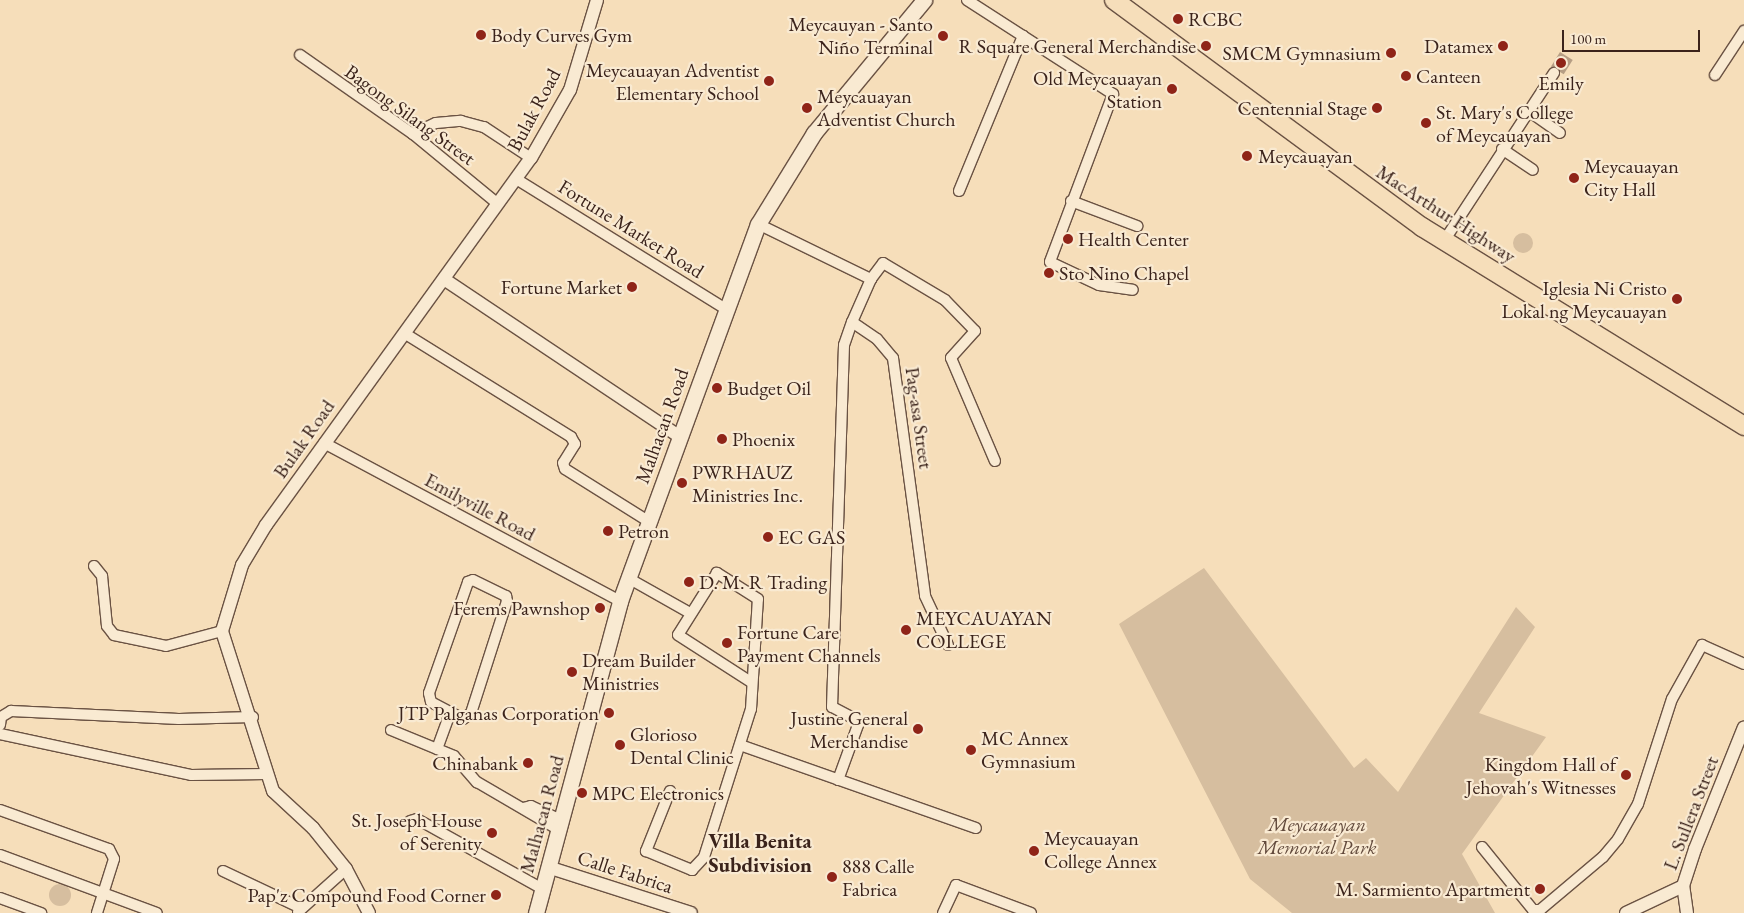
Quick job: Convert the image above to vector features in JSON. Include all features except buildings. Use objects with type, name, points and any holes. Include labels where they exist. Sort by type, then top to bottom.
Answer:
[{"type":"highway","name":"MacArthur Highway","points":[[1114,0],[1444,241],[1744,426]]},
{"type":"main road","name":"Malhacan Road","points":[[536,913],[620,601],[758,224],[814,133],[924,0]]},
{"type":"street","name":"Bulak Road","points":[[222,631],[242,565],[324,443],[531,158],[570,90],[597,0]]},
{"type":"street","points":[[966,0],[1113,94],[1051,257],[1052,265],[1098,285],[1133,290]]},
{"type":"street","points":[[1715,75],[1744,31]]},
{"type":"street","points":[[959,191],[1023,36]]},
{"type":"street","name":"Bagong Silang Street","points":[[300,55],[413,134],[498,204]]},
{"type":"street","points":[[1444,241],[1526,110],[1554,73]]},
{"type":"street","points":[[1526,110],[1560,133]]},
{"type":"street","points":[[413,134],[442,122],[468,122],[484,127],[531,158]]},
{"type":"street","points":[[1502,149],[1533,170]]},
{"type":"street","name":"Fortune Market Road","points":[[516,179],[726,309]]},
{"type":"street","points":[[1071,201],[1136,226]]},
{"type":"street","points":[[758,224],[870,279]]},
{"type":"street","points":[[838,780],[858,726],[855,719],[832,707],[844,345],[870,279],[884,263],[945,300],[975,331],[952,358],[995,461]]},
{"type":"street","points":[[444,279],[680,437]]},
{"type":"street","name":"Pag-asa Street","points":[[852,322],[882,343],[893,358],[924,596],[948,645]]},
{"type":"street","points":[[404,332],[571,437],[575,444],[563,463],[565,469],[648,521]]},
{"type":"street","name":"Emilyville Road","points":[[324,443],[620,601]]},
{"type":"street","points":[[94,566],[102,576],[107,626],[114,635],[173,645],[222,631],[253,717],[268,774],[284,804],[313,828],[346,869],[370,913]]},
{"type":"street","points":[[670,791],[646,851],[692,870],[704,857],[750,709],[759,608],[755,594],[718,573],[690,613],[679,636],[751,682]]},
{"type":"street","points":[[628,578],[690,613]]},
{"type":"street","points":[[473,580],[506,596],[507,601],[471,713],[463,719],[450,714],[432,702],[429,693],[468,582],[473,580]]},
{"type":"street","points":[[1482,847],[1533,910],[1540,910],[1603,857],[1618,839],[1638,804],[1672,699],[1702,646],[1744,664]]},
{"type":"street","points":[[0,725],[1,717],[11,711],[179,719],[253,717]]},
{"type":"street","points":[[437,749],[450,714]]},
{"type":"street","name":"L. Sullera Street","points":[[1687,913],[1683,886],[1744,727]]},
{"type":"street","points":[[391,730],[460,760],[477,782],[523,808],[560,825]]},
{"type":"street","points":[[0,734],[191,775],[268,774]]},
{"type":"street","points":[[740,745],[976,828]]},
{"type":"street","points":[[0,810],[112,853],[96,913]]},
{"type":"street","points":[[410,821],[417,819],[543,888]]},
{"type":"street","points":[[0,855],[103,891],[157,913]]},
{"type":"street","name":"Calle Fabrica","points":[[548,866],[691,913]]},
{"type":"street","points":[[223,871],[299,910],[346,869]]},
{"type":"street","points":[[942,913],[956,884],[1031,913]]},
{"type":"street","points":[[1626,913],[1683,886]]},
{"type":"street","points":[[0,898],[41,913]]},
{"type":"green space","points":[[1523,233],[1530,236],[1533,243],[1530,250],[1523,253],[1516,250],[1513,243],[1516,236]]},
{"type":"green space","name":"Meycauayan Memorial Park","points":[[1204,568],[1354,768],[1366,758],[1398,792],[1516,607],[1535,627],[1479,713],[1546,737],[1462,854],[1495,913],[1292,913],[1250,879],[1119,624]]},
{"type":"green space","points":[[60,884],[68,887],[71,895],[68,903],[60,906],[52,903],[49,895],[52,887]]},
{"type":"shaded area","name":"Emily","points":[[1560,52],[1573,60],[1564,74],[1551,66]]},
{"type":"place","name":"RCBC","points":[[1178,19]]},
{"type":"place","name":"Body Curves Gym","points":[[481,35]]},
{"type":"place","name":"Meycauyan - Santo Niño Terminal","points":[[943,36]]},
{"type":"place","name":"R Square General Merchandise","points":[[1206,46]]},
{"type":"place","name":"Datamex","points":[[1503,46]]},
{"type":"place","name":"SMCM Gymnasium","points":[[1391,53]]},
{"type":"place","name":"Emily","points":[[1561,63]]},
{"type":"place","name":"Canteen","points":[[1406,76]]},
{"type":"place","name":"Meycauayan Adventist Elementary School","points":[[769,81]]},
{"type":"place","name":"Old Meycauayan Station","points":[[1172,89]]},
{"type":"place","name":"Meycauayan Adventist Church","points":[[807,108]]},
{"type":"place","name":"Centennial Stage","points":[[1377,108]]},
{"type":"place","name":"St. Mary's College of Meycauayan","points":[[1426,123]]},
{"type":"place","name":"Meycauayan","points":[[1247,156]]},
{"type":"place","name":"Meycauayan City Hall","points":[[1574,178]]},
{"type":"place","name":"Health Center","points":[[1068,239]]},
{"type":"place","name":"Sto Nino Chapel","points":[[1049,273]]},
{"type":"place","name":"Fortune Market","points":[[632,287]]},
{"type":"place","name":"Iglesia Ni Cristo Lokal ng Meycauayan","points":[[1677,299]]},
{"type":"place","name":"Budget Oil","points":[[717,388]]},
{"type":"place","name":"Phoenix","points":[[722,439]]},
{"type":"place","name":"PWRHAUZ Ministries Inc.","points":[[682,483]]},
{"type":"place","name":"Petron","points":[[608,531]]},
{"type":"place","name":"EC GAS","points":[[768,537]]},
{"type":"place","name":"D. M. R Trading","points":[[689,582]]},
{"type":"place","name":"Ferems Pawnshop","points":[[600,608]]},
{"type":"place","name":"MEYCAUAYAN COLLEGE","points":[[906,630]]},
{"type":"place","name":"Fortune Care Payment Channels","points":[[727,643]]},
{"type":"place","name":"Dream Builder Ministries","points":[[572,672]]},
{"type":"place","name":"JTP Palganas Corporation","points":[[609,713]]},
{"type":"place","name":"Justine General Merchandise","points":[[918,729]]},
{"type":"place","name":"Glorioso Dental Clinic","points":[[620,745]]},
{"type":"place","name":"MC Annex Gymnasium","points":[[971,750]]},
{"type":"place","name":"Chinabank","points":[[528,763]]},
{"type":"place","name":"Kingdom Hall of Jehovah's Witnesses","points":[[1626,775]]},
{"type":"place","name":"MPC Electronics","points":[[582,793]]},
{"type":"place","name":"St. Joseph House of Serenity","points":[[492,833]]},
{"type":"place","name":"Meycauayan College Annex","points":[[1034,851]]},
{"type":"place","name":"888 Calle Fabrica","points":[[832,877]]},
{"type":"place","name":"M. Sarmiento Apartment","points":[[1540,889]]},
{"type":"place","name":"Pap'z Compound Food Corner","points":[[496,895]]},
{"type":"district","name":"Villa Benita Subdivision","points":[[760,853]]}]
